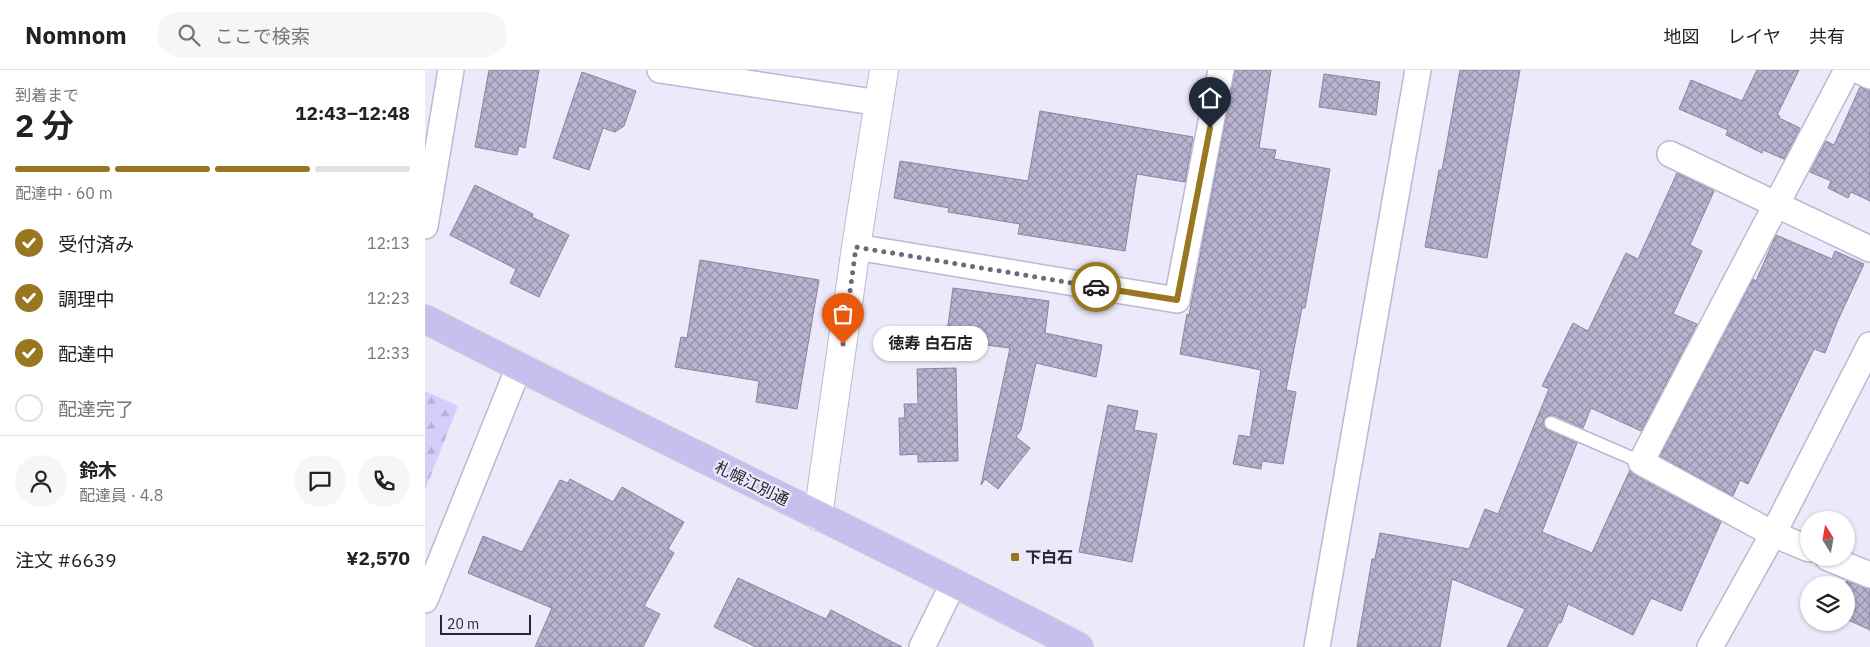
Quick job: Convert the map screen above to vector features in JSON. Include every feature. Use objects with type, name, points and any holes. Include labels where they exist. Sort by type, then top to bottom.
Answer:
[{"type":"highway","name":"札幌江別通","points":[[425,319],[954,582],[1079,647]]},
{"type":"street","points":[[425,226],[451,70]]},
{"type":"street","points":[[660,70],[879,103]]},
{"type":"street","points":[[818,516],[856,247],[885,70]]},
{"type":"street","points":[[856,247],[1177,300],[1221,70]]},
{"type":"street","points":[[1317,647],[1418,70]]},
{"type":"street","points":[[1800,545],[1773,534],[1641,462],[1847,70]]},
{"type":"street","points":[[1858,70],[1870,76]]},
{"type":"street","points":[[1670,154],[1870,249]]},
{"type":"street","points":[[1710,647],[1773,534],[1870,345]]},
{"type":"street","points":[[425,600],[519,367]]},
{"type":"street","points":[[1848,566],[1870,575]]},
{"type":"street","points":[[922,647],[954,582]]},
{"type":"lane","points":[[1551,423],[1641,462]]},
{"type":"green space","points":[[425,391],[458,406],[425,490]]},
{"type":"building","points":[[489,70],[539,70],[525,148],[519,146],[517,155],[475,147]]},
{"type":"building","points":[[1235,70],[1271,70],[1259,148],[1276,150],[1274,159],[1330,169],[1305,308],[1302,308],[1286,390],[1296,392],[1283,464],[1262,461],[1261,469],[1233,464],[1239,435],[1250,437],[1261,370],[1180,354]]},
{"type":"building","points":[[1460,70],[1520,70],[1487,258],[1425,247],[1439,170],[1442,170]]},
{"type":"building","points":[[1757,70],[1799,70],[1777,115],[1780,116],[1779,118],[1800,128],[1784,159],[1763,150],[1762,153],[1726,135],[1728,130],[1679,109],[1691,80],[1742,101]]},
{"type":"building","points":[[582,72],[636,91],[624,126],[615,132],[603,128],[589,170],[553,158]]},
{"type":"building","points":[[1324,74],[1380,82],[1376,115],[1319,107]]},
{"type":"building","points":[[1860,87],[1870,90],[1870,201],[1851,192],[1848,198],[1828,188],[1831,181],[1810,172],[1826,141],[1834,145]]},
{"type":"building","points":[[1040,111],[1193,137],[1185,182],[1137,174],[1125,251],[1018,234],[1020,224],[948,212],[949,208],[894,198],[900,161],[1028,181]]},
{"type":"building","points":[[1677,173],[1714,191],[1690,245],[1702,251],[1673,314],[1697,324],[1641,431],[1591,408],[1583,428],[1554,415],[1547,416],[1544,419],[1543,424],[1547,430],[1577,443],[1542,532],[1592,553],[1630,470],[1634,475],[1721,522],[1681,611],[1651,598],[1633,635],[1568,604],[1561,623],[1559,622],[1547,647],[1507,647],[1525,609],[1452,579],[1440,647],[1357,647],[1372,559],[1375,559],[1380,533],[1469,549],[1485,509],[1498,514],[1549,389],[1542,386],[1573,323],[1588,331],[1626,253],[1638,259]]},
{"type":"building","points":[[475,185],[533,214],[532,217],[569,235],[539,297],[510,283],[516,269],[450,235]]},
{"type":"building","points":[[1776,235],[1832,259],[1835,251],[1864,264],[1825,353],[1814,349],[1748,484],[1740,480],[1733,496],[1660,456],[1753,279],[1756,281]]},
{"type":"building","points":[[700,260],[819,280],[797,409],[756,402],[759,381],[675,367],[681,337],[687,338]]},
{"type":"building","points":[[953,288],[1049,301],[1045,333],[1102,345],[1096,377],[1036,363],[1021,430],[1016,437],[1030,448],[998,489],[985,479],[981,485],[1010,348],[946,340]]},
{"type":"building","points":[[956,368],[958,461],[918,462],[918,454],[900,455],[899,418],[905,418],[904,404],[918,404],[917,369]]},
{"type":"building","points":[[1108,405],[1138,411],[1134,430],[1157,434],[1132,562],[1079,552]]},
{"type":"building","points":[[570,479],[613,502],[622,487],[684,522],[668,549],[674,553],[644,606],[660,614],[643,647],[535,647],[552,608],[468,573],[483,536],[522,552],[560,480],[568,483]]},
{"type":"building","points":[[738,578],[826,619],[831,610],[902,647],[756,647],[714,627]]},
{"type":"building","points":[[1855,584],[1870,589],[1870,630],[1855,623]]},
{"type":"way so far","points":[[843,344],[856,247],[1096,287]]},
{"type":"place","name":"徳寿 白石店","points":[[843,344]]},
{"type":"place","name":"下白石","points":[[1015,557]]},
{"type":"route","points":[[1096,287],[1177,300],[1210,128]]}]
